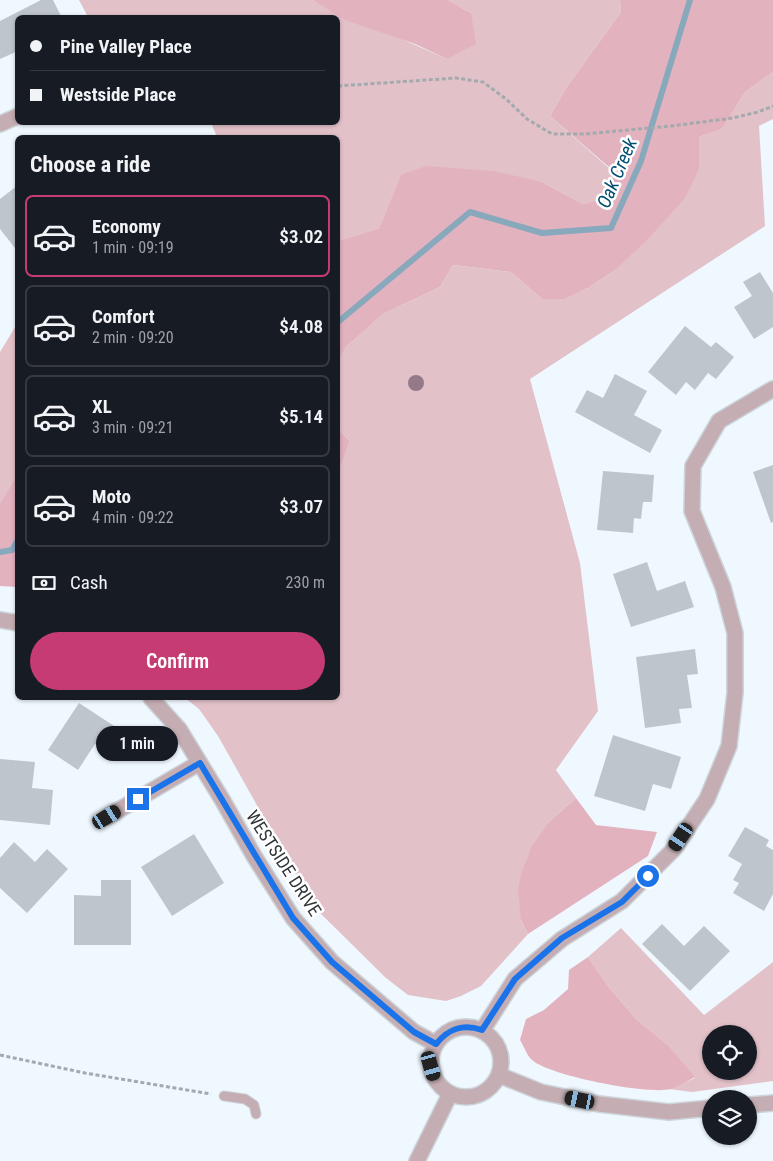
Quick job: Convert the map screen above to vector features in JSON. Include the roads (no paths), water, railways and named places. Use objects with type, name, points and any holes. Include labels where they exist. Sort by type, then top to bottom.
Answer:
[{"type":"street","points":[[0,124],[15,117]]},
{"type":"street","points":[[482,1030],[515,979],[562,938],[622,902],[672,850],[707,799],[728,746],[735,693],[735,633],[722,586],[692,511],[693,466],[719,421],[773,389]]},
{"type":"street","points":[[0,620],[15,622]]},
{"type":"street","name":"WESTSIDE DRIVE","points":[[153,700],[179,728],[293,918],[332,962],[414,1032],[436,1044]]},
{"type":"street","points":[[107,817],[200,763]]},
{"type":"street","points":[[461,1027],[472,1027],[482,1030],[494,1040],[500,1054],[499,1075],[488,1088],[473,1097],[461,1097],[450,1094],[434,1078],[431,1060],[436,1044],[447,1033],[461,1027]]},
{"type":"street","points":[[499,1075],[541,1092],[599,1104],[669,1112],[702,1109]]},
{"type":"street","points":[[417,1161],[450,1094]]},
{"type":"street","points":[[757,1104],[773,1103]]},
{"type":"lane","points":[[224,1096],[244,1099],[254,1105],[256,1114]]},
{"type":"waterway","name":"Oak Creek","points":[[340,320],[470,212],[542,233],[611,228],[641,161],[690,0]]},
{"type":"waterway","name":"Oak Creek","points":[[0,552],[12,550],[15,545]]}]
